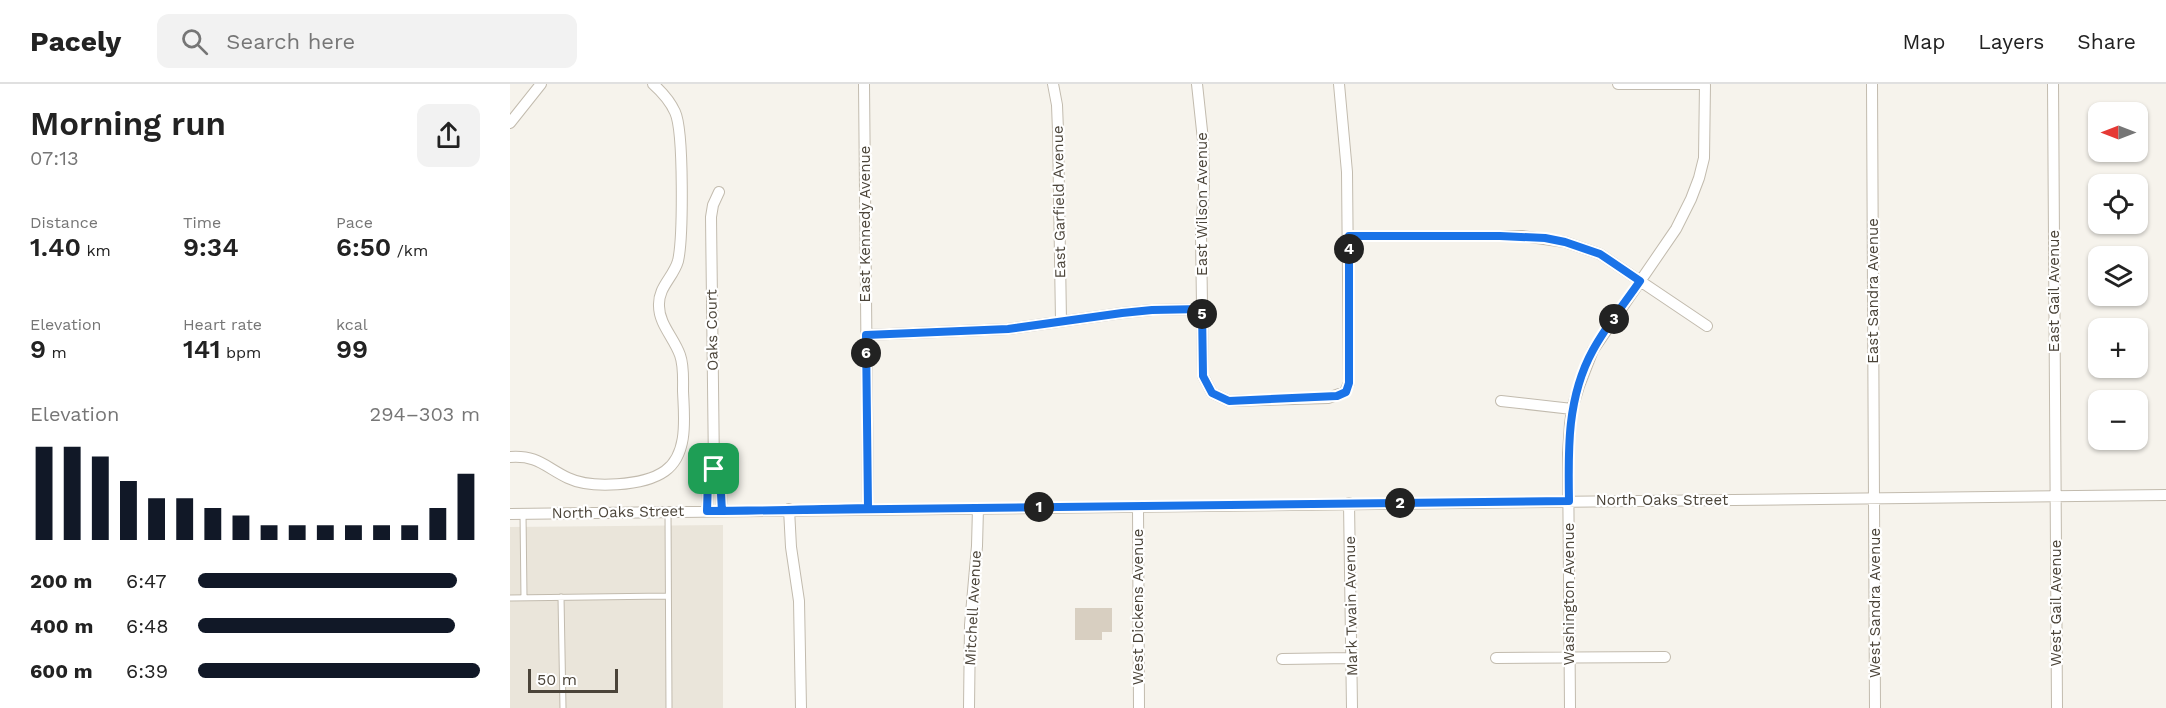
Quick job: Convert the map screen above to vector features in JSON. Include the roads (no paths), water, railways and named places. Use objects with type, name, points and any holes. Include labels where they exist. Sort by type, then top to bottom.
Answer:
[{"type":"street","points":[[510,123],[541,84]]},
{"type":"street","points":[[510,457],[535,458],[569,479],[582,482],[636,483],[667,470],[680,450],[684,426],[682,367],[680,356],[659,316],[660,292],[673,273],[681,240],[679,123],[670,103],[653,84]]},
{"type":"street","name":"East Kennedy Avenue","points":[[864,84],[868,508]]},
{"type":"street","name":"East Garfield Avenue","points":[[1053,84],[1057,122],[1061,321]]},
{"type":"street","name":"East Wilson Avenue","points":[[1197,84],[1203,140],[1204,186],[1201,235],[1203,376],[1212,393],[1229,401],[1328,398],[1346,392],[1350,373],[1349,236]]},
{"type":"street","points":[[1339,84],[1347,172],[1349,236],[1500,236],[1545,238],[1565,242],[1600,254],[1707,326]]},
{"type":"street","points":[[1618,84],[1705,84]]},
{"type":"street","name":"Washington Avenue","points":[[1570,708],[1568,453],[1572,409],[1584,368],[1593,350],[1676,229],[1699,178],[1704,158],[1705,84]]},
{"type":"street","name":"East Sandra Avenue","points":[[1872,84],[1874,499]]},
{"type":"street","name":"East Gail Avenue","points":[[2053,84],[2056,497]]},
{"type":"street","name":"Oaks Court","points":[[707,511],[708,479],[714,469],[711,217],[713,205],[720,192]]},
{"type":"street","points":[[866,335],[1008,329],[1152,310],[1202,309]]},
{"type":"street","points":[[1501,400],[1572,409]]},
{"type":"street","name":"Oaks Court","points":[[714,469],[720,477],[722,511]]},
{"type":"street","name":"North Oaks Street","points":[[510,514],[868,508],[2166,495]]},
{"type":"street","name":"West Gail Avenue","points":[[2056,497],[2056,708]]},
{"type":"street","name":"West Sandra Avenue","points":[[1874,499],[1875,708]]},
{"type":"street","name":"Mark Twain Avenue","points":[[1349,504],[1352,708]]},
{"type":"street","name":"West Dickens Avenue","points":[[1138,506],[1139,708]]},
{"type":"street","name":"Mitchell Avenue","points":[[969,708],[970,625],[978,508]]},
{"type":"street","points":[[789,509],[791,546],[800,609],[801,708]]},
{"type":"street","points":[[1496,658],[1665,657]]},
{"type":"street","points":[[1282,659],[1352,658]]},
{"type":"lane","points":[[668,512],[669,708]]},
{"type":"lane","points":[[523,514],[524,598]]},
{"type":"lane","points":[[510,598],[668,596]]},
{"type":"lane","points":[[561,597],[563,708]]}]
